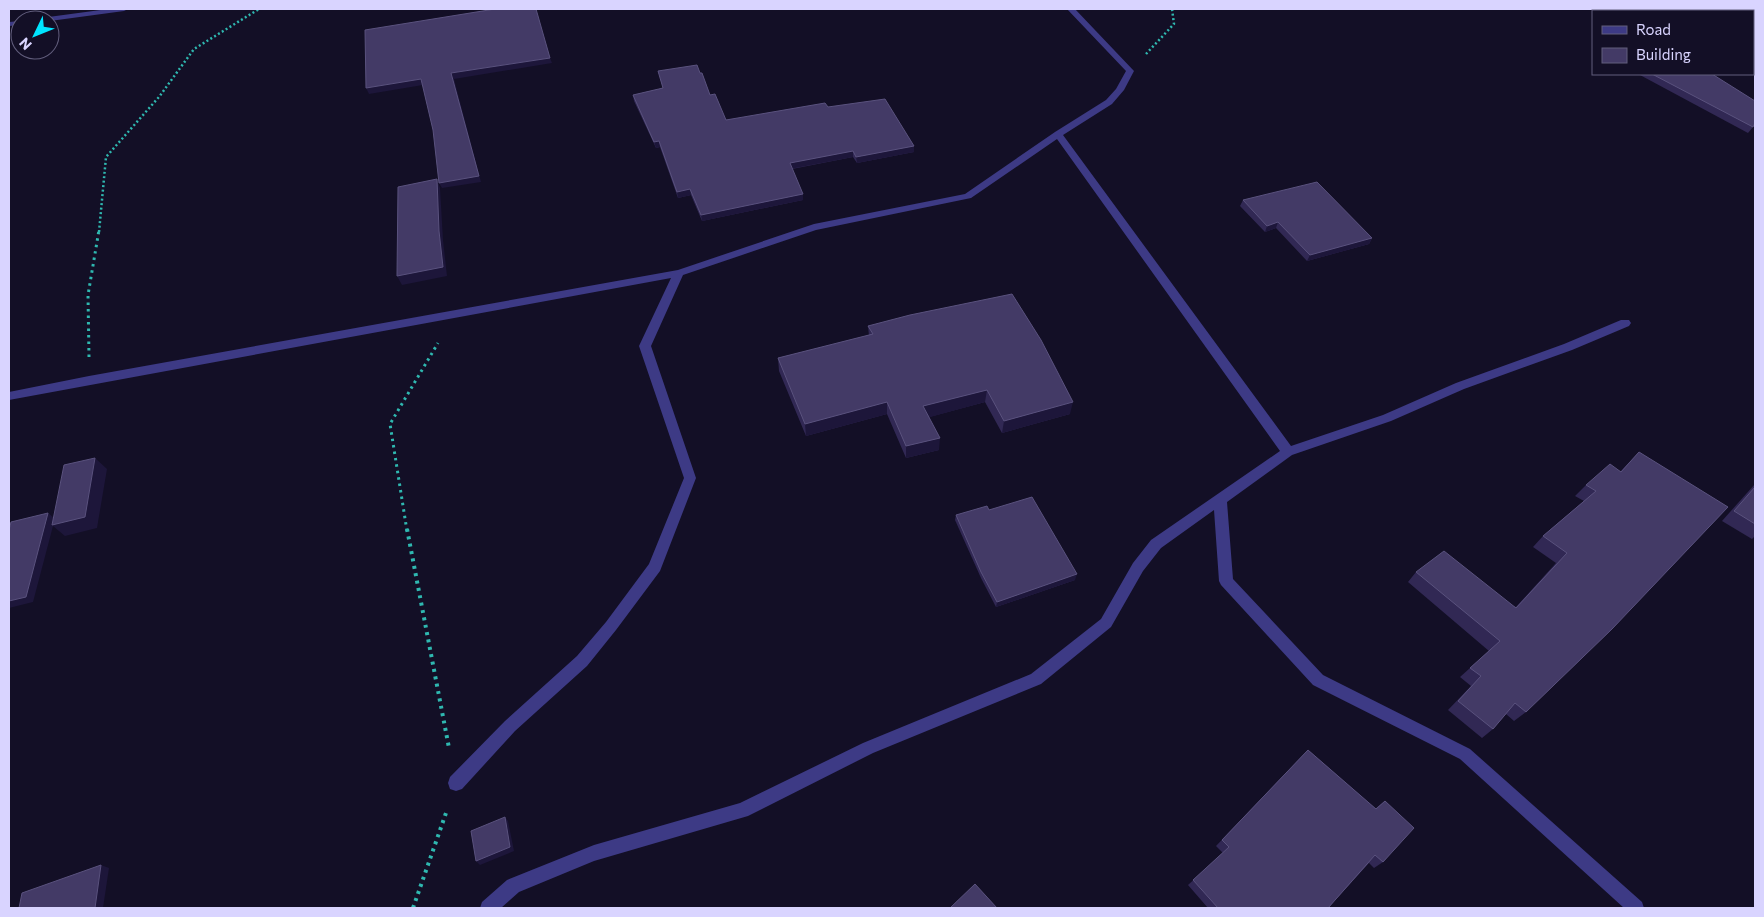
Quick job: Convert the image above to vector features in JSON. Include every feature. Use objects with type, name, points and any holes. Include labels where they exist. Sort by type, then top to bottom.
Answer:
[{"type":"street","points":[[60,17],[124,9]]},
{"type":"street","points":[[9,396],[679,273],[814,227],[968,196],[1058,134],[1109,102],[1120,90],[1130,71],[1071,9]]},
{"type":"street","points":[[1058,134],[1288,452]]},
{"type":"street","points":[[456,783],[510,726],[582,661],[611,626],[654,566],[690,478],[645,346],[679,273]]},
{"type":"street","points":[[488,908],[513,886],[594,854],[742,810],[868,748],[1036,679],[1106,623],[1138,567],[1156,544],[1288,452],[1388,418],[1460,386],[1568,347],[1625,323]]},
{"type":"street","points":[[1220,501],[1226,581],[1318,680],[1465,754],[1636,908]]},
{"type":"path","points":[[89,380],[88,295],[100,224],[106,157],[159,97],[194,49],[259,9]]},
{"type":"path","points":[[1130,71],[1174,24],[1172,9]]},
{"type":"path","points":[[413,908],[456,783],[399,488],[390,424],[454,314]]},
{"type":"building","points":[[495,9],[536,9],[550,58],[451,73],[479,176],[439,183],[433,130],[421,79],[366,88],[365,30]]},
{"type":"building","points":[[1665,9],[1751,9],[1746,10]]},
{"type":"building","points":[[697,65],[710,95],[715,94],[726,120],[825,103],[828,107],[885,99],[914,146],[856,157],[853,151],[790,163],[803,194],[701,215],[690,189],[677,192],[659,141],[654,142],[633,95],[663,88],[658,71]]},
{"type":"building","points":[[1654,75],[1714,75],[1755,101],[1755,123],[1753,127]]},
{"type":"building","points":[[437,179],[439,231],[443,267],[397,276],[398,187]]},
{"type":"building","points":[[1317,182],[1372,238],[1310,255],[1278,222],[1267,226],[1243,200]]},
{"type":"building","points":[[1012,294],[1041,340],[1073,402],[1004,421],[987,390],[923,406],[940,438],[906,446],[887,402],[805,424],[778,358],[873,334],[868,326],[910,315]]},
{"type":"building","points":[[1639,452],[1728,507],[1612,629],[1526,712],[1515,703],[1493,729],[1458,701],[1481,676],[1470,668],[1500,641],[1416,572],[1444,551],[1516,608],[1567,553],[1543,536],[1596,491],[1586,485],[1610,464],[1621,472]]},
{"type":"building","points":[[95,458],[85,517],[52,525],[64,465]]},
{"type":"building","points":[[1755,487],[1755,524],[1734,511]]},
{"type":"building","points":[[1032,497],[1077,574],[997,602],[981,572],[956,515],[987,506],[989,510]]},
{"type":"building","points":[[48,513],[26,597],[9,601],[9,530],[11,522]]},
{"type":"building","points":[[1308,750],[1376,809],[1385,801],[1414,828],[1383,862],[1375,855],[1328,908],[1218,908],[1193,880],[1229,847],[1222,840]]},
{"type":"building","points":[[505,817],[510,847],[476,861],[471,831]]},
{"type":"building","points":[[101,865],[95,908],[19,908],[22,893]]},
{"type":"building","points":[[975,884],[997,908],[950,908]]}]
